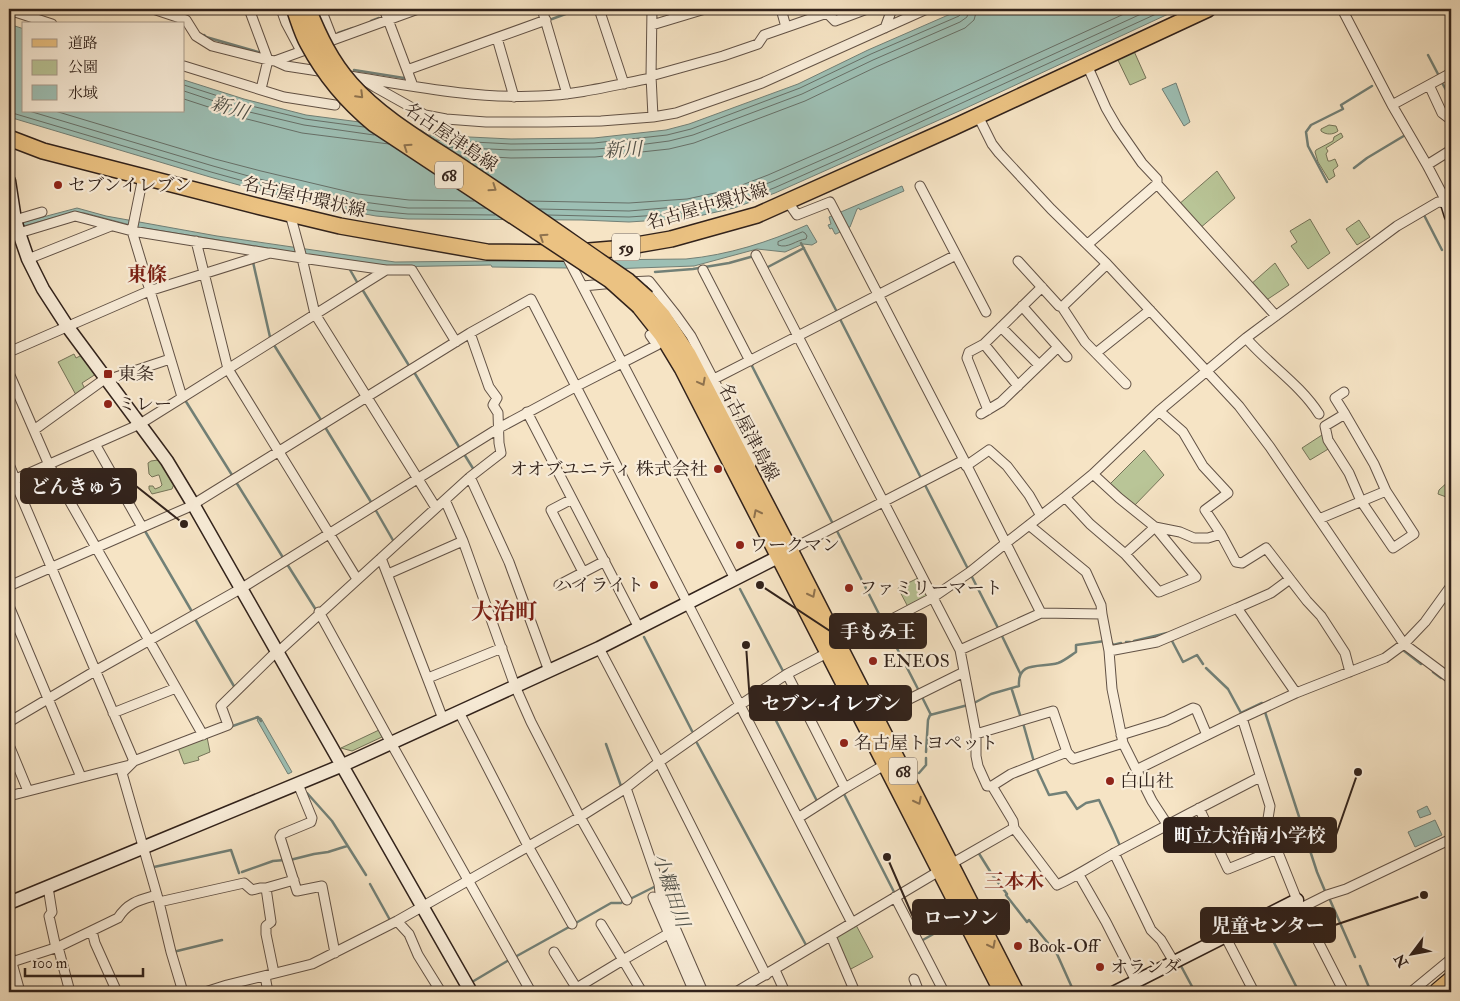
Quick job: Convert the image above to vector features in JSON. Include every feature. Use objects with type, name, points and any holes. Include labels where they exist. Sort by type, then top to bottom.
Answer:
[{"type":"highway","points":[[1438,992],[1451,982]]},
{"type":"main road","name":"名古屋津島線","points":[[295,9],[319,36],[349,83],[382,114],[628,281],[643,302],[682,368],[785,553],[834,649],[886,764],[1016,992]]},
{"type":"main road","name":"名古屋中環状線","points":[[9,138],[43,151],[340,226],[487,252],[567,256],[671,238],[757,216],[1208,9]]},
{"type":"main road","name":"名古屋津島線","points":[[643,302],[663,316],[688,354],[749,471],[785,553]]},
{"type":"main road","name":"名古屋津島線","points":[[834,649],[875,716],[1002,992]]},
{"type":"street","points":[[153,9],[186,20],[196,36],[212,46],[286,66],[455,92],[514,97],[567,94],[624,84],[758,44],[764,35],[827,11],[835,21],[867,9]]},
{"type":"street","points":[[249,9],[272,61],[261,89]]},
{"type":"street","points":[[295,9],[286,23],[301,51]]},
{"type":"street","points":[[321,9],[333,40]]},
{"type":"street","points":[[384,9],[413,86]]},
{"type":"street","points":[[272,61],[418,9]]},
{"type":"street","points":[[542,9],[567,94]]},
{"type":"street","points":[[599,9],[624,84]]},
{"type":"street","points":[[652,9],[651,77],[653,116]]},
{"type":"street","points":[[652,25],[705,9]]},
{"type":"street","points":[[781,9],[786,27]]},
{"type":"street","points":[[885,28],[892,9]]},
{"type":"street","points":[[361,78],[375,88],[425,115],[446,119],[486,122],[547,122],[601,121],[653,116],[676,113],[762,83],[927,9]]},
{"type":"street","points":[[1342,9],[1392,104],[1449,202],[1451,216]]},
{"type":"street","points":[[9,10],[46,22]]},
{"type":"street","points":[[407,70],[546,20]]},
{"type":"street","points":[[497,38],[514,97]]},
{"type":"street","points":[[1087,65],[1109,115],[1142,163],[1157,179],[1157,184],[1276,316]]},
{"type":"street","points":[[185,66],[284,97],[335,105]]},
{"type":"street","points":[[1392,104],[1451,73]]},
{"type":"street","points":[[1429,85],[1442,113],[1451,120]]},
{"type":"street","points":[[978,116],[992,144],[999,153],[1051,209],[1107,264],[1239,406],[1270,447],[1404,644],[1451,679]]},
{"type":"street","points":[[1427,165],[1451,150]]},
{"type":"street","points":[[143,177],[133,226],[149,291],[182,398]]},
{"type":"street","points":[[9,181],[16,229],[43,290],[67,326],[167,461],[194,504],[471,992]]},
{"type":"street","points":[[1088,244],[1157,184]]},
{"type":"street","points":[[920,186],[986,312]]},
{"type":"street","points":[[788,202],[797,215],[830,202],[1041,613]]},
{"type":"street","points":[[205,992],[228,989],[312,964],[397,921],[626,788],[659,762],[785,675],[932,598],[970,572],[1093,474],[1159,411],[1246,338],[1398,226],[1438,202],[1449,202]]},
{"type":"street","points":[[16,229],[42,212]]},
{"type":"street","points":[[290,214],[315,314],[436,508]]},
{"type":"street","points":[[16,229],[74,216],[112,225],[133,226],[196,241],[270,253],[301,253],[386,270],[412,270],[456,342]]},
{"type":"street","points":[[28,259],[112,225]]},
{"type":"street","points":[[196,241],[228,369],[357,579]]},
{"type":"street","points":[[9,352],[149,291],[270,253]]},
{"type":"street","points":[[756,255],[960,650],[976,734],[976,756],[978,766],[987,786],[992,786],[1011,774],[1068,752]]},
{"type":"street","points":[[714,379],[956,255]]},
{"type":"street","points":[[567,256],[735,579]]},
{"type":"street","points":[[1018,261],[1062,307],[1085,342],[1126,384]]},
{"type":"street","points":[[1062,307],[1107,264]]},
{"type":"street","points":[[12,480],[140,424],[386,270]]},
{"type":"street","points":[[703,270],[750,361]]},
{"type":"street","points":[[583,286],[649,281],[691,336],[714,379],[754,456],[749,471]]},
{"type":"street","points":[[1042,287],[984,344],[970,352],[967,358],[985,412],[1001,402],[1058,347]]},
{"type":"street","points":[[9,586],[194,504],[470,333],[531,299],[852,923]]},
{"type":"street","points":[[1022,306],[1067,357]]},
{"type":"street","points":[[1096,353],[1150,310]]},
{"type":"street","points":[[1001,327],[1039,365]]},
{"type":"street","points":[[9,796],[132,763],[228,725],[221,706],[272,655],[278,652],[319,612],[470,476],[501,453],[498,413],[493,405],[497,398],[489,387],[470,333]]},
{"type":"street","points":[[9,722],[242,588],[499,428],[657,345],[650,335],[652,334]]},
{"type":"street","points":[[1246,338],[1298,388],[1314,405],[1319,414]]},
{"type":"street","points":[[984,344],[1018,386]]},
{"type":"street","points":[[34,430],[106,379],[170,359]]},
{"type":"street","points":[[9,373],[49,465],[203,735]]},
{"type":"street","points":[[1344,392],[1335,398],[1345,414],[1374,464],[1386,491],[1414,534],[1394,548],[1361,502],[1349,473],[1328,440],[1325,426],[1345,414]]},
{"type":"street","points":[[1159,411],[1183,432],[1204,466],[1228,493],[1205,510],[1236,562],[1242,563],[1266,548],[1306,601],[1321,616],[1344,652],[1350,672]]},
{"type":"street","points":[[527,412],[639,628]]},
{"type":"street","points":[[94,444],[142,527]]},
{"type":"street","points":[[9,903],[343,765],[599,648],[884,501],[989,450],[1007,466],[1029,495],[1041,516]]},
{"type":"street","points":[[9,464],[12,480],[113,713],[132,763]]},
{"type":"street","points":[[1065,497],[1090,524],[1125,554],[1159,592],[1196,577],[1155,526],[1118,498],[1093,474]]},
{"type":"street","points":[[470,476],[509,562],[549,671]]},
{"type":"street","points":[[1319,519],[1386,491]]},
{"type":"street","points":[[572,499],[551,510],[583,572]]},
{"type":"street","points":[[445,500],[463,541],[515,686],[534,728],[580,816],[628,900]]},
{"type":"street","points":[[1029,525],[1086,572],[1101,605],[1109,651],[1112,689],[1122,739],[1152,801],[1167,824]]},
{"type":"street","points":[[1155,526],[1180,532],[1194,538],[1208,538],[1221,534]]},
{"type":"street","points":[[1125,554],[1155,526]]},
{"type":"street","points":[[388,574],[463,541]]},
{"type":"street","points":[[381,558],[443,719]]},
{"type":"street","points":[[559,585],[605,561]]},
{"type":"street","points":[[1109,651],[1157,642],[1271,593],[1290,579]]},
{"type":"street","points":[[1136,770],[1296,693],[1384,658],[1404,644],[1425,622],[1451,586]]},
{"type":"street","points":[[9,606],[81,777]]},
{"type":"street","points":[[1237,608],[1296,693]]},
{"type":"street","points":[[319,612],[531,992]]},
{"type":"street","points":[[960,650],[1041,613],[1102,614]]},
{"type":"street","points":[[428,678],[502,648]]},
{"type":"street","points":[[599,648],[659,762],[766,975]]},
{"type":"street","points":[[875,716],[964,672]]},
{"type":"street","points":[[785,675],[842,790]]},
{"type":"street","points":[[113,713],[176,688]]},
{"type":"street","points":[[976,734],[1053,712],[1069,756],[1073,759],[1193,708],[1196,709],[1208,736]]},
{"type":"street","points":[[459,712],[528,846],[572,924]]},
{"type":"street","points":[[1242,718],[1270,806],[1267,825],[1299,904],[1344,992]]},
{"type":"street","points":[[9,745],[28,791]]},
{"type":"street","points":[[132,763],[122,773],[183,992]]},
{"type":"street","points":[[798,818],[886,764]]},
{"type":"street","points":[[992,786],[1013,821],[1014,828],[1057,885],[1080,875],[1095,864],[1167,824],[1260,777]]},
{"type":"street","points":[[298,784],[312,818],[310,822],[282,834],[280,837],[298,891],[322,886],[335,953]]},
{"type":"street","points":[[626,788],[659,884],[672,931],[694,992]]},
{"type":"street","points":[[1199,808],[1228,869],[1277,849]]},
{"type":"street","points":[[736,992],[1014,828]]},
{"type":"street","points":[[1114,992],[1133,986],[1174,962],[1225,936],[1299,904],[1346,889],[1451,839]]},
{"type":"street","points":[[1114,853],[1151,930],[1161,940],[1174,962]]},
{"type":"street","points":[[1080,875],[1106,922],[1133,986]]},
{"type":"street","points":[[12,962],[57,947],[92,931],[118,918],[124,908],[136,901],[244,883],[252,890],[294,880]]},
{"type":"street","points":[[48,887],[52,912],[49,916],[70,992]]},
{"type":"street","points":[[266,888],[271,922],[266,926],[270,975],[268,992]]},
{"type":"street","points":[[653,897],[703,992]]},
{"type":"street","points":[[895,897],[944,992]]},
{"type":"street","points":[[397,921],[409,934],[418,955],[441,992]]},
{"type":"street","points":[[601,924],[642,992]]},
{"type":"street","points":[[92,931],[95,943],[117,992]]},
{"type":"street","points":[[554,952],[575,991],[672,931]]},
{"type":"street","points":[[831,936],[856,992]]},
{"type":"street","points":[[1225,936],[1254,992]]},
{"type":"street","points":[[9,952],[20,992]]},
{"type":"street","points":[[1415,991],[1451,959]]},
{"type":"street","points":[[775,970],[785,992]]},
{"type":"street","points":[[914,979],[916,991]]},
{"type":"green space","points":[[1133,49],[1146,78],[1130,85],[1116,56]]},
{"type":"green space","points":[[1329,125],[1336,126],[1338,131],[1330,134],[1321,131],[1321,129]]},
{"type":"green space","points":[[1341,133],[1343,137],[1326,148],[1328,151],[1326,154],[1328,161],[1335,159],[1338,166],[1333,170],[1335,176],[1329,180],[1318,162],[1315,152],[1333,141],[1334,137]]},
{"type":"green space","points":[[1217,171],[1235,198],[1199,229],[1178,205]]},
{"type":"green space","points":[[1310,219],[1330,253],[1308,269],[1291,246],[1297,242],[1290,231]]},
{"type":"green space","points":[[1359,220],[1370,237],[1357,245],[1346,229]]},
{"type":"green space","points":[[1275,263],[1289,285],[1265,301],[1250,285]]},
{"type":"green space","points":[[74,354],[76,358],[82,355],[96,374],[82,383],[85,389],[76,395],[58,362]]},
{"type":"green space","points":[[1322,435],[1330,448],[1310,460],[1302,448]]},
{"type":"green space","points":[[1144,450],[1164,475],[1133,507],[1109,485]]},
{"type":"green space","points":[[158,460],[174,484],[172,489],[152,494],[149,486],[153,486],[155,489],[162,485],[159,475],[152,477],[149,474],[148,463]]},
{"type":"green space","points":[[1451,479],[1451,506],[1449,498],[1438,494],[1439,490]]},
{"type":"green space","points":[[918,578],[926,597],[908,607],[898,588]]},
{"type":"green space","points":[[379,730],[382,737],[352,751],[341,748]]},
{"type":"green space","points":[[207,737],[210,752],[198,757],[199,760],[184,764],[178,748]]},
{"type":"green space","points":[[856,925],[873,957],[849,970],[835,940],[837,936]]},
{"type":"water","name":"新川","points":[[962,9],[1179,9],[966,108],[775,193],[734,208],[690,218],[629,222],[408,219],[376,216],[257,190],[9,117],[9,24],[22,28],[22,112],[185,112],[185,80],[244,99],[306,115],[421,130],[428,135],[511,139],[594,138],[666,130],[689,124],[798,84],[868,50]]},
{"type":"water","points":[[1176,83],[1190,122],[1184,126],[1162,89]]},
{"type":"water","points":[[902,186],[904,191],[860,210],[859,208],[857,209],[850,227],[836,234],[832,228],[830,229],[828,225],[831,224],[829,217]]},
{"type":"water","points":[[77,208],[106,216],[217,236],[395,262],[686,259],[748,247],[807,225],[817,242],[812,245],[803,244],[785,252],[757,249],[694,266],[580,270],[568,268],[492,267],[491,265],[386,267],[138,227],[85,213],[74,212],[9,230],[9,226]]},
{"type":"water","points":[[261,718],[292,772],[288,774],[257,720]]},
{"type":"water","points":[[1427,806],[1431,814],[1420,818],[1417,811]]},
{"type":"water","points":[[1435,820],[1442,835],[1415,847],[1408,832]]},
{"type":"waterway","points":[[552,19],[579,9]]},
{"type":"waterway","points":[[371,21],[379,18]]},
{"type":"waterway","points":[[338,33],[353,28]]},
{"type":"waterway","points":[[204,35],[258,52]]},
{"type":"waterway","points":[[1428,55],[1439,76]]},
{"type":"waterway","points":[[354,70],[404,78],[406,76]]},
{"type":"waterway","points":[[1441,81],[1451,96]]},
{"type":"waterway","points":[[1327,182],[1308,146],[1306,132],[1311,125],[1343,109],[1341,105],[1372,86]]},
{"type":"waterway","points":[[1354,168],[1407,134]]},
{"type":"waterway","points":[[1424,215],[1442,250]]},
{"type":"waterway","points":[[801,243],[837,312]]},
{"type":"waterway","points":[[767,269],[804,248]]},
{"type":"waterway","points":[[655,272],[693,269],[729,263],[754,256]]},
{"type":"waterway","points":[[253,262],[270,337]]},
{"type":"waterway","points":[[349,268],[357,282]]},
{"type":"waterway","points":[[362,289],[408,364]]},
{"type":"waterway","points":[[840,319],[921,478]]},
{"type":"waterway","points":[[274,345],[321,420]]},
{"type":"waterway","points":[[752,366],[833,524]]},
{"type":"waterway","points":[[414,372],[459,447]]},
{"type":"waterway","points":[[185,400],[232,475]]},
{"type":"waterway","points":[[325,427],[371,502]]},
{"type":"waterway","points":[[464,454],[474,470]]},
{"type":"waterway","points":[[236,482],[282,556]]},
{"type":"waterway","points":[[925,485],[968,569]]},
{"type":"waterway","points":[[375,509],[394,542]]},
{"type":"waterway","points":[[145,531],[191,610]]},
{"type":"waterway","points":[[837,531],[882,620]]},
{"type":"waterway","points":[[287,564],[316,610]]},
{"type":"waterway","points":[[972,577],[998,628]]},
{"type":"waterway","points":[[740,589],[783,671]]},
{"type":"waterway","points":[[195,619],[235,688]]},
{"type":"waterway","points":[[886,627],[919,691]]},
{"type":"waterway","points":[[1134,641],[1167,633]]},
{"type":"waterway","points":[[1002,636],[1020,673]]},
{"type":"waterway","points":[[644,637],[692,731]]},
{"type":"waterway","points":[[1171,639],[1183,662],[1197,655],[1203,664]]},
{"type":"waterway","points":[[974,703],[991,694],[1019,686],[1019,678],[1026,669],[1060,662],[1076,652],[1076,645],[1105,641]]},
{"type":"waterway","points":[[1112,643],[1113,645],[1121,643]]},
{"type":"waterway","points":[[1403,650],[1421,664]]},
{"type":"waterway","points":[[1206,668],[1228,689],[1241,713],[1262,703]]},
{"type":"waterway","points":[[1433,672],[1441,678]]},
{"type":"waterway","points":[[1446,682],[1451,685]]},
{"type":"waterway","points":[[1012,690],[1021,718]]},
{"type":"waterway","points":[[764,697],[817,801]]},
{"type":"waterway","points":[[922,697],[931,715]]},
{"type":"waterway","points":[[926,752],[930,715],[968,705]]},
{"type":"waterway","points":[[1265,712],[1317,872],[1325,891]]},
{"type":"waterway","points":[[230,727],[258,717],[261,721]]},
{"type":"waterway","points":[[1023,723],[1034,762]]},
{"type":"waterway","points":[[697,743],[806,945]]},
{"type":"waterway","points":[[606,744],[621,786]]},
{"type":"waterway","points":[[919,773],[926,765],[926,758]]},
{"type":"waterway","points":[[1036,767],[1049,795],[1066,792],[1077,809],[1086,803],[1099,800],[1120,846]]},
{"type":"waterway","points":[[843,792],[894,892]]},
{"type":"waterway","points":[[307,793],[332,821],[366,875]]},
{"type":"waterway","points":[[290,860],[347,846]]},
{"type":"waterway","points":[[154,867],[231,850],[239,873]]},
{"type":"waterway","points":[[978,852],[1006,895],[1027,922],[1029,920],[1057,954],[1074,992]]},
{"type":"waterway","points":[[242,872],[273,861],[285,860]]},
{"type":"waterway","points":[[370,884],[390,920]]},
{"type":"waterway","name":"小糠田川","points":[[630,899],[656,886]]},
{"type":"waterway","points":[[1330,900],[1355,957]]},
{"type":"waterway","points":[[574,924],[611,903],[621,903],[624,901]]},
{"type":"waterway","points":[[921,941],[953,923]]},
{"type":"waterway","points":[[1265,925],[1299,992]]},
{"type":"waterway","points":[[515,957],[569,927]]},
{"type":"waterway","points":[[173,952],[222,940]]},
{"type":"waterway","points":[[472,982],[509,960],[508,958]]},
{"type":"waterway","points":[[1181,966],[1195,992]]},
{"type":"waterway","points":[[1360,966],[1371,992]]},
{"type":"waterway","points":[[453,992],[462,987]]},
{"type":"waterway","points":[[811,992],[817,988]]},
{"type":"place","name":"セブンイレブン","points":[[58,185]]},
{"type":"place","name":"東条","points":[[108,374]]},
{"type":"place","name":"ミレー","points":[[108,404]]},
{"type":"place","name":"オオブユニティ 株式会社","points":[[718,469]]},
{"type":"place","name":"どんきゅう","points":[[184,524]]},
{"type":"place","name":"ワークマン","points":[[740,545]]},
{"type":"place","name":"ハイライト","points":[[654,585]]},
{"type":"place","name":"手もみ王","points":[[760,585]]},
{"type":"place","name":"ファミリーマート","points":[[849,588]]},
{"type":"place","name":"セブン-イレブン","points":[[746,645]]},
{"type":"place","name":"ENEOS","points":[[873,661]]},
{"type":"place","name":"名古屋トヨペット","points":[[844,743]]},
{"type":"place","name":"町立大治南小学校","points":[[1358,772]]},
{"type":"place","name":"白山社","points":[[1110,781]]},
{"type":"place","name":"ローソン","points":[[887,857]]},
{"type":"place","name":"児童センター","points":[[1424,895]]},
{"type":"place","name":"Book-Off","points":[[1018,946]]},
{"type":"place","name":"オランダ","points":[[1100,967]]},
{"type":"district","name":"東條","points":[[147,274]]},
{"type":"district","name":"大治町","points":[[504,611]]},
{"type":"district","name":"三本木","points":[[1014,881]]}]
